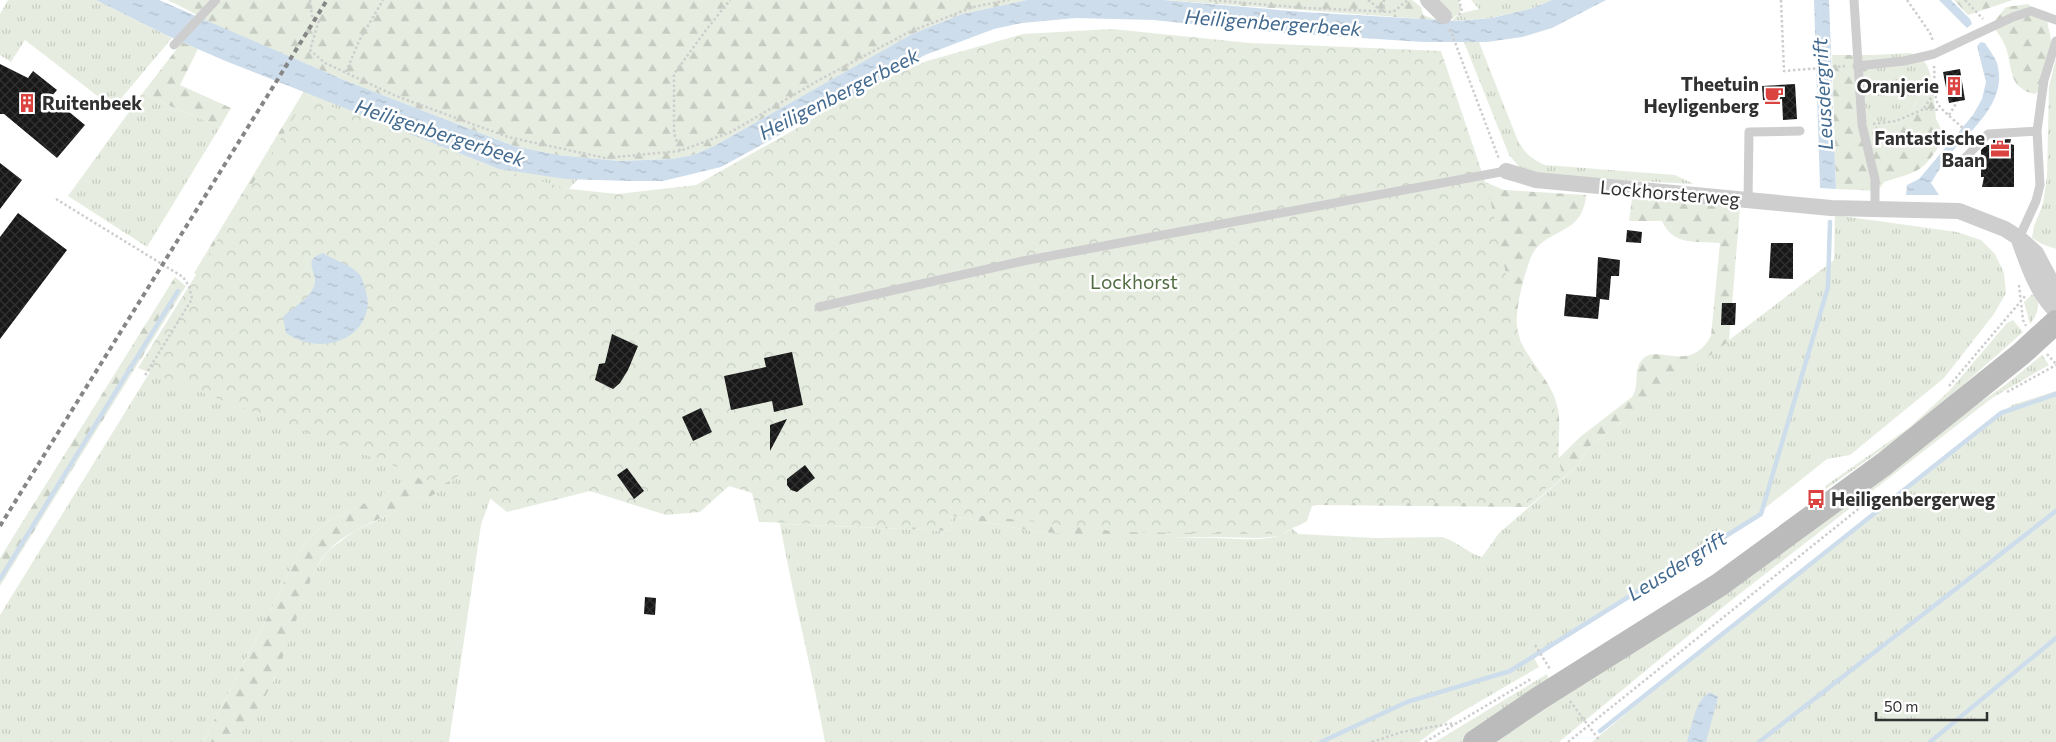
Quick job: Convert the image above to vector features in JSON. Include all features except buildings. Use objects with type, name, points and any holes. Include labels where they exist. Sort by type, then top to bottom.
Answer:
[{"type":"main road","points":[[1475,742],[1546,694],[1719,585],[1884,464],[2036,341],[2056,322]]},
{"type":"street","points":[[1428,0],[1444,16]]},
{"type":"street","name":"Lockhorsterweg","points":[[1506,171],[1536,180],[1831,208],[1960,211],[2005,229],[2019,238],[2036,253],[2054,287],[2056,295]]},
{"type":"street","points":[[2019,238],[2037,283],[2047,302],[2056,311]]},
{"type":"lane","points":[[174,46],[216,0]]},
{"type":"lane","points":[[1854,0],[1862,125],[1875,179],[1875,209]]},
{"type":"lane","points":[[1857,66],[1904,61],[1931,55],[2012,17],[2031,11],[2056,20]]},
{"type":"lane","points":[[2019,238],[2036,201],[2040,185],[2037,131],[2044,80],[2056,41]]},
{"type":"lane","points":[[1748,200],[1749,132],[1800,130]]},
{"type":"lane","points":[[1964,159],[1988,134],[2037,131]]},
{"type":"lane","points":[[820,307],[1023,261],[1506,171]]},
{"type":"path","points":[[310,0],[312,16],[319,20],[310,50],[325,63],[406,100],[508,137],[604,158],[680,151],[731,132],[819,80],[909,32],[973,7],[1009,0]]},
{"type":"path","points":[[346,72],[359,41],[383,0]]},
{"type":"path","points":[[680,151],[674,133],[674,74],[730,0]]},
{"type":"path","points":[[1209,0],[1383,12],[1393,12],[1408,0]]},
{"type":"path","points":[[1368,0],[1383,12]]},
{"type":"path","points":[[1383,12],[1384,0]]},
{"type":"path","points":[[1781,0],[1784,71],[1835,67]]},
{"type":"path","points":[[1907,0],[1930,33],[1934,44],[1931,55],[1934,67],[1936,101],[1942,110],[1969,134]]},
{"type":"path","points":[[1965,0],[1990,27]]},
{"type":"path","points":[[1444,16],[1462,58],[1501,164],[1506,171]]},
{"type":"path","points":[[1924,109],[1935,90]]},
{"type":"path","points":[[1949,115],[1957,102]]},
{"type":"path","points":[[1862,125],[1896,121],[1924,109],[1942,110]]},
{"type":"path","points":[[56,199],[183,277],[189,286],[192,299],[144,377]]},
{"type":"path","points":[[2005,393],[2056,365],[2022,320],[2018,282]]},
{"type":"path","points":[[1946,389],[2037,283]]},
{"type":"path","points":[[1568,742],[1874,497]]},
{"type":"path","points":[[1535,645],[1544,659]]},
{"type":"path","points":[[1549,668],[1557,663]]},
{"type":"path","points":[[1426,742],[1532,678]]},
{"type":"path","points":[[1372,742],[1402,732],[1457,723]]},
{"type":"green space","points":[[8,0],[96,0],[172,38],[113,108],[25,40],[11,62],[0,55],[0,14]]},
{"type":"green space","points":[[168,0],[212,0],[197,15]]},
{"type":"green space","points":[[222,0],[1027,0],[962,14],[912,34],[714,146],[693,155],[672,159],[619,161],[558,155],[514,146],[344,80],[201,19]]},
{"type":"green space","points":[[1164,0],[1412,0],[1421,7],[1423,15],[1437,20]]},
{"type":"green space","points":[[1439,0],[1458,0],[1461,8],[1460,12],[1452,19]]},
{"type":"green space","points":[[1471,0],[1552,0],[1533,8],[1492,18],[1452,21],[1458,14],[1479,9]]},
{"type":"green space","points":[[1954,0],[2013,0],[1968,15]]},
{"type":"green space","points":[[2028,4],[2047,20],[2052,45],[2040,91],[2034,94],[2020,87],[2016,82],[2005,45],[1992,24],[2006,7]]},
{"type":"green space","name":"Lockhorst","points":[[1112,29],[1250,43],[1441,51],[1489,193],[1522,350],[1554,403],[1557,457],[1563,475],[1527,503],[1308,503],[1302,518],[1277,534],[1121,532],[948,512],[948,528],[759,522],[752,493],[729,486],[700,512],[666,515],[590,491],[507,512],[461,475],[433,490],[413,473],[138,368],[306,98],[362,117],[481,164],[569,189],[618,194],[696,185],[863,89],[927,61],[1023,34]]},
{"type":"green space","points":[[182,42],[198,49],[180,85],[231,108],[220,127],[142,94]]},
{"type":"green space","points":[[1464,42],[1479,42],[1518,141],[1532,158],[1545,165],[1675,175],[1694,184],[1542,176],[1521,169],[1509,155]]},
{"type":"green space","points":[[1910,53],[1921,59],[1928,66],[1933,89],[1918,99],[1906,119],[1894,124],[1881,125],[1868,114],[1865,105],[1873,55]]},
{"type":"green space","points":[[1832,55],[1873,55],[1865,105],[1868,114],[1881,125],[1894,124],[1906,119],[1918,99],[1933,89],[1936,119],[1945,137],[1926,164],[1914,172],[1884,182],[1878,191],[1836,189]]},
{"type":"green space","points":[[2056,58],[2056,249],[2032,238],[2034,226],[2043,204],[2047,176],[2049,87]]},
{"type":"green space","points":[[304,91],[499,169],[578,179],[530,232],[495,485],[481,525],[449,742],[235,742],[274,680],[308,584],[328,551],[354,531],[419,501],[457,478],[462,472],[344,125]]},
{"type":"green space","points":[[304,91],[344,125],[462,472],[448,485],[432,495],[359,528],[328,551],[310,580],[271,686],[256,711],[235,742],[203,742],[293,563],[308,539],[327,522],[419,476],[366,453],[203,279],[194,273]]},
{"type":"green space","points":[[142,94],[220,127],[147,247],[68,196]]},
{"type":"green space","points":[[1485,182],[1504,190],[1586,195],[1578,218],[1571,225],[1537,247],[1531,257],[1517,311],[1517,328],[1520,340],[1550,387],[1557,405],[1559,418],[1559,458],[1580,437],[1632,397],[1636,388],[1639,365],[1647,356],[1655,354],[1683,356],[1693,354],[1702,348],[1711,336],[1720,243],[1686,241],[1672,235],[1662,221],[1629,221],[1632,199],[1689,202],[1740,208],[1729,341],[1590,446],[1577,466],[1528,507],[1318,505],[1312,506],[1307,521],[1300,525],[1280,536],[1260,538],[1157,538],[1038,532],[952,516],[951,531],[780,524],[774,491]]},
{"type":"green space","points":[[1835,215],[1957,232],[1981,240],[1995,254],[2004,273],[2006,293],[1994,314],[1944,378],[1850,455],[1827,459],[1759,513],[1533,656],[1539,667],[1453,717],[1419,742],[825,742],[780,524],[951,531],[952,516],[1038,532],[1248,539],[1278,536],[1292,528],[1298,534],[1376,538],[1442,537],[1482,557],[1499,533],[1577,466],[1590,446],[1834,260]]},
{"type":"green space","points":[[175,277],[186,286],[0,586],[0,558]]},
{"type":"green space","points":[[2036,291],[2038,308],[2030,324],[2024,302]]},
{"type":"green space","points":[[2013,320],[2023,332],[1920,423],[1826,489],[1825,486],[1910,427],[1950,390],[2007,323]]},
{"type":"green space","points":[[2042,355],[2049,365],[1992,398],[1728,603],[1559,742],[1492,742],[2005,385]]},
{"type":"green space","points":[[153,367],[420,476],[327,522],[308,539],[293,563],[203,742],[0,742],[0,615]]},
{"type":"green space","points":[[2056,391],[2056,742],[1592,742],[1734,623],[2012,405]]},
{"type":"green space","points":[[1547,674],[1549,680],[1465,742],[1435,742]]},
{"type":"water","name":"Heiligenbergerbeek","points":[[96,0],[159,0],[344,80],[514,146],[558,155],[619,161],[672,159],[693,155],[714,146],[912,34],[962,14],[1027,0],[1164,0],[1303,12],[1457,21],[1492,18],[1533,8],[1552,0],[1606,0],[1552,28],[1522,37],[1487,42],[1423,42],[1286,33],[1153,20],[1076,18],[1022,23],[994,29],[925,55],[721,167],[663,181],[630,181],[565,179],[499,169],[223,60],[166,35]]},
{"type":"water","points":[[1814,0],[1829,0],[1836,189],[1820,188]]},
{"type":"water","points":[[1939,0],[1951,0],[1970,19],[1972,24],[1967,28]]},
{"type":"water","points":[[1981,42],[1985,43],[1995,58],[1998,67],[1999,80],[1992,104],[1977,125],[1942,164],[1931,183],[1939,195],[1906,195],[1907,185],[1919,179],[1973,115],[1982,99],[1986,82],[1977,46]]},
{"type":"water","points":[[323,253],[347,265],[359,274],[368,299],[368,307],[363,321],[348,337],[328,344],[317,344],[306,342],[286,333],[283,317],[311,292],[315,282],[312,262],[313,259]]},
{"type":"water","points":[[1710,692],[1718,697],[1706,742],[1687,742],[1697,707]]},
{"type":"waterway","name":"Leusdergrift","points":[[1321,742],[1407,702],[1510,671],[1761,514],[1828,287],[1830,222]]},
{"type":"waterway","points":[[0,579],[178,291]]},
{"type":"waterway","points":[[1600,731],[2001,413],[2056,394]]},
{"type":"waterway","points":[[1759,742],[2056,511]]},
{"type":"waterway","points":[[1930,742],[2056,638]]},
{"type":"railway","points":[[0,526],[327,0]]},
{"type":"place","name":"Oranjerie","points":[[1954,86]]},
{"type":"place","name":"Theetuin Heyligenberg","points":[[1774,95]]},
{"type":"place","name":"Ruitenbeek","points":[[27,103]]},
{"type":"place","name":"Fantastische Baan","points":[[2000,149]]},
{"type":"place","name":"Heiligenbergerweg","points":[[1816,499]]}]
